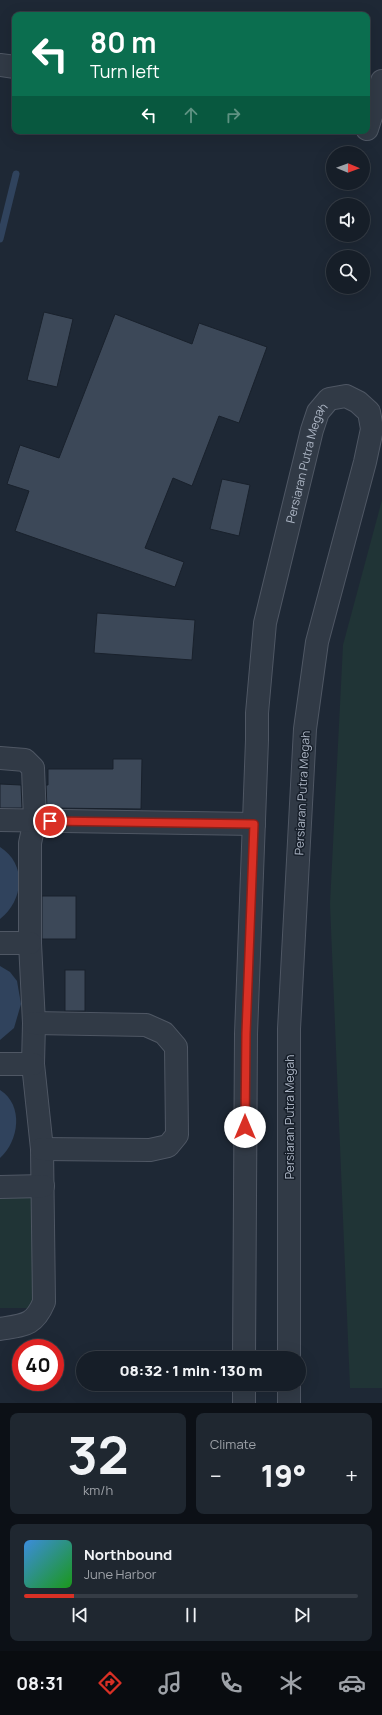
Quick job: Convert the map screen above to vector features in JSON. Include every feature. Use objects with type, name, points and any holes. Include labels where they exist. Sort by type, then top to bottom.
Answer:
[{"type":"street","points":[[0,65],[12,67]]},
{"type":"street","points":[[370,120],[382,82]]},
{"type":"street","points":[[370,130],[382,132]]},
{"type":"street","name":"Persiaran Putra Megah","points":[[244,1351],[246,1034],[254,824],[256,713],[265,623],[312,430],[318,412],[329,399],[346,396],[358,402],[369,412],[372,429],[365,462],[317,642],[305,729],[289,1029],[289,1351]]},
{"type":"street","points":[[0,758],[25,760],[33,768],[35,820],[30,843],[30,943],[34,1023],[33,1064],[42,1149],[44,1302],[39,1315],[23,1326],[0,1329]]},
{"type":"street","points":[[0,820],[254,824]]},
{"type":"street","points":[[0,943],[30,943]]},
{"type":"street","points":[[34,1023],[146,1025],[164,1033],[176,1047],[177,1135],[168,1146],[150,1150],[42,1149]]},
{"type":"street","points":[[0,1064],[33,1064]]},
{"type":"street","points":[[0,1186],[43,1186]]},
{"type":"street","points":[[244,1391],[244,1403]]},
{"type":"street","points":[[289,1391],[289,1403]]},
{"type":"green space","points":[[382,500],[382,1388],[350,1388],[330,904],[343,645]]},
{"type":"green space","points":[[0,1196],[34,1196],[32,1308],[0,1308]]},
{"type":"water","points":[[0,847],[9,854],[15,863],[19,882],[18,892],[14,902],[0,919]]},
{"type":"water","points":[[0,966],[10,972],[17,981],[21,1004],[14,1028],[0,1040]]},
{"type":"water","points":[[0,1090],[8,1097],[13,1105],[16,1114],[16,1123],[15,1133],[11,1142],[0,1158]]},
{"type":"building","points":[[44,312],[73,319],[57,387],[27,380]]},
{"type":"building","points":[[115,314],[192,344],[199,323],[267,347],[239,423],[219,416],[192,486],[173,478],[145,548],[184,562],[175,587],[15,531],[29,491],[7,484],[20,445],[59,458]]},
{"type":"building","points":[[222,479],[250,485],[239,536],[210,529]]},
{"type":"building","points":[[97,613],[195,620],[192,660],[94,653]]},
{"type":"building","points":[[113,759],[142,759],[141,809],[47,808],[46,785],[48,785],[48,769],[113,769]]},
{"type":"building","points":[[0,784],[21,785],[22,808],[0,808]]},
{"type":"building","points":[[42,896],[76,896],[76,939],[42,939]]},
{"type":"building","points":[[65,970],[85,970],[85,1011],[65,1011]]},
{"type":"waterway","points":[[0,239],[16,174]]},
{"type":"route","points":[[50,821],[254,824],[246,1034],[245,1127]]}]
